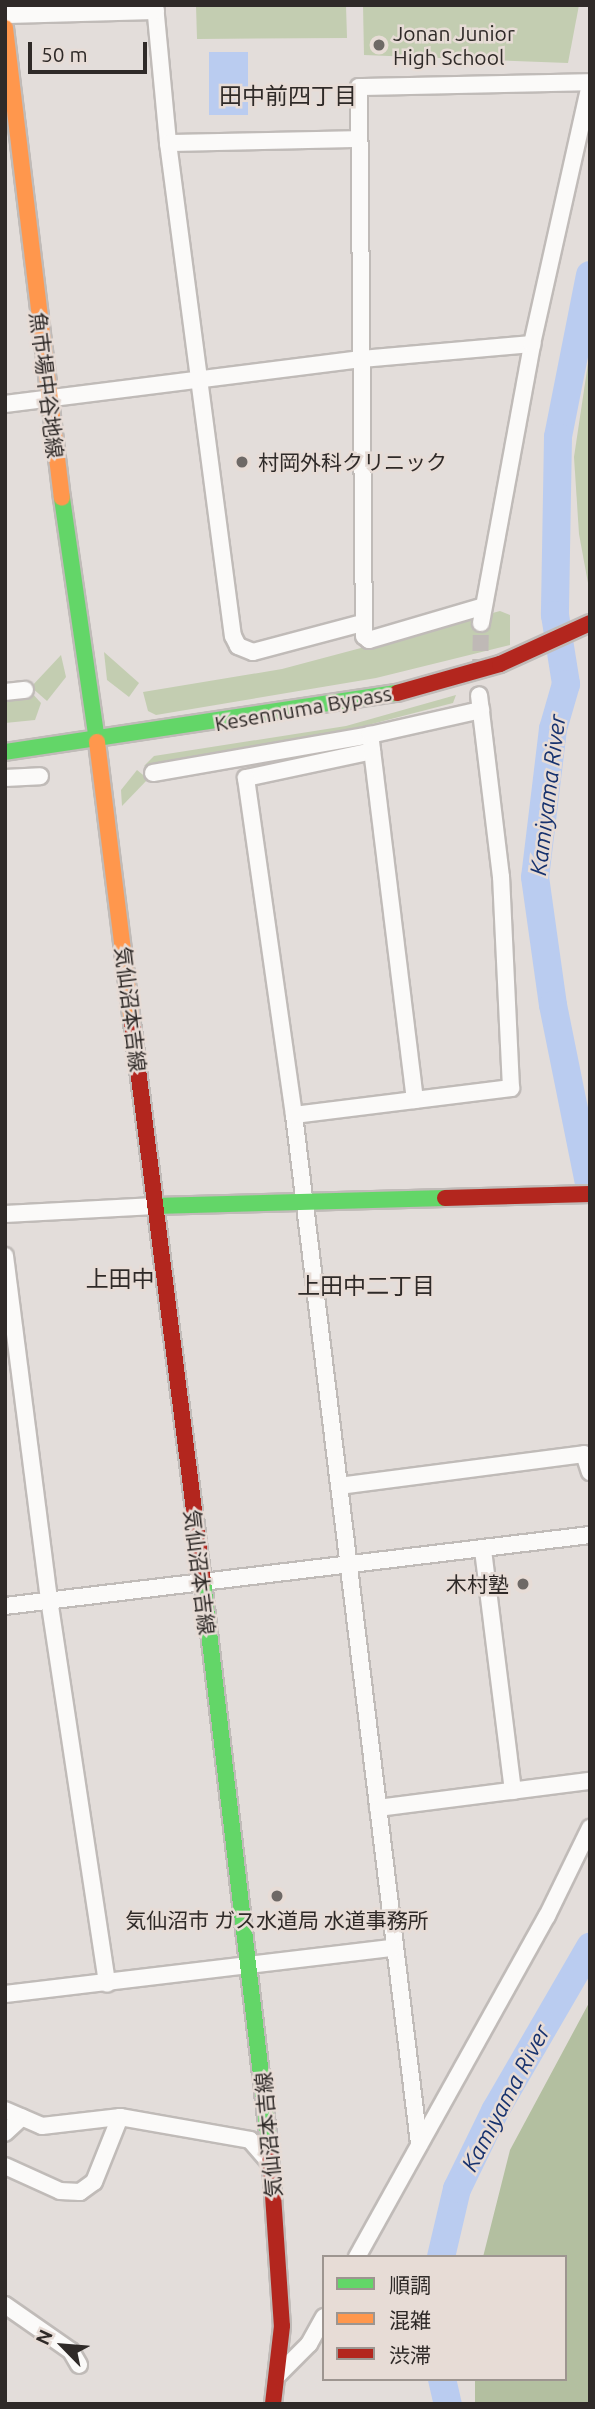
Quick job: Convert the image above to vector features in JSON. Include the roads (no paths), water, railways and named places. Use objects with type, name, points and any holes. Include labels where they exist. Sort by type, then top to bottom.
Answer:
[{"type":"main road","name":"魚市場中谷地線","points":[[5,28],[48,399],[97,741]]},
{"type":"main road","name":"Kesennuma Bypass","points":[[5,752],[97,741],[386,696],[500,664],[590,623]]},
{"type":"main road","name":"気仙沼本吉線","points":[[97,741],[251,1963],[272,2166],[282,2326],[273,2404]]},
{"type":"main road","points":[[155,1206],[304,1205],[590,1194]]},
{"type":"street","points":[[5,15],[156,8],[169,143],[238,646],[253,652],[362,623]]},
{"type":"street","points":[[590,83],[532,344],[481,615],[369,640],[362,623],[357,139],[359,87],[590,83]]},
{"type":"street","points":[[169,143],[357,139]]},
{"type":"street","points":[[5,404],[200,382],[360,359],[532,344]]},
{"type":"street","points":[[5,692],[25,690]]},
{"type":"street","points":[[294,1115],[511,1088],[501,877],[480,703],[371,743],[246,778],[294,1115],[339,1486],[346,1568],[419,2144]]},
{"type":"street","points":[[153,773],[371,743]]},
{"type":"street","points":[[371,743],[415,1100]]},
{"type":"street","points":[[5,778],[40,776]]},
{"type":"street","points":[[5,1214],[155,1206]]},
{"type":"street","points":[[5,1256],[49,1599],[107,1984]]},
{"type":"street","points":[[339,1486],[584,1454],[590,1472]]},
{"type":"street","points":[[5,1606],[201,1581],[346,1568],[590,1535]]},
{"type":"street","points":[[483,1550],[513,1791]]},
{"type":"street","points":[[378,1808],[590,1781]]},
{"type":"street","points":[[358,2255],[547,1916],[590,1828]]},
{"type":"street","points":[[5,1994],[393,1948]]},
{"type":"street","points":[[5,2110],[42,2126],[120,2117],[250,2140],[272,2166]]},
{"type":"street","points":[[5,2133],[22,2117]]},
{"type":"street","points":[[5,2166],[60,2191],[80,2192],[94,2182],[120,2117]]},
{"type":"street","points":[[5,2305],[71,2351],[79,2365]]},
{"type":"street","points":[[278,2375],[309,2344],[322,2321]]},
{"type":"water","points":[[209,52],[248,52],[248,115],[209,115]]},
{"type":"waterway","name":"Kamiyama River","points":[[590,275],[558,437],[555,615],[566,684],[553,729],[535,877],[553,1005],[590,1188]]},
{"type":"waterway","name":"Kamiyama River","points":[[441,2255],[457,2189],[495,2111],[590,1947]]},
{"type":"waterway","name":"Kamiyama River","points":[[442,2381],[448,2404]]},
{"type":"tunnel","points":[[480,675],[481,623]]},
{"type":"place","name":"Jonan Junior High School","points":[[379,45]]},
{"type":"place","name":"村岡外科クリニック","points":[[242,462]]},
{"type":"place","name":"木村塾","points":[[523,1584]]},
{"type":"place","name":"気仙沼市 ガス水道局 水道事務所","points":[[277,1896]]},
{"type":"district","name":"田中前四丁目","points":[[288,96]]},
{"type":"district","name":"上田中","points":[[120,1279]]},
{"type":"district","name":"上田中二丁目","points":[[366,1286]]}]
